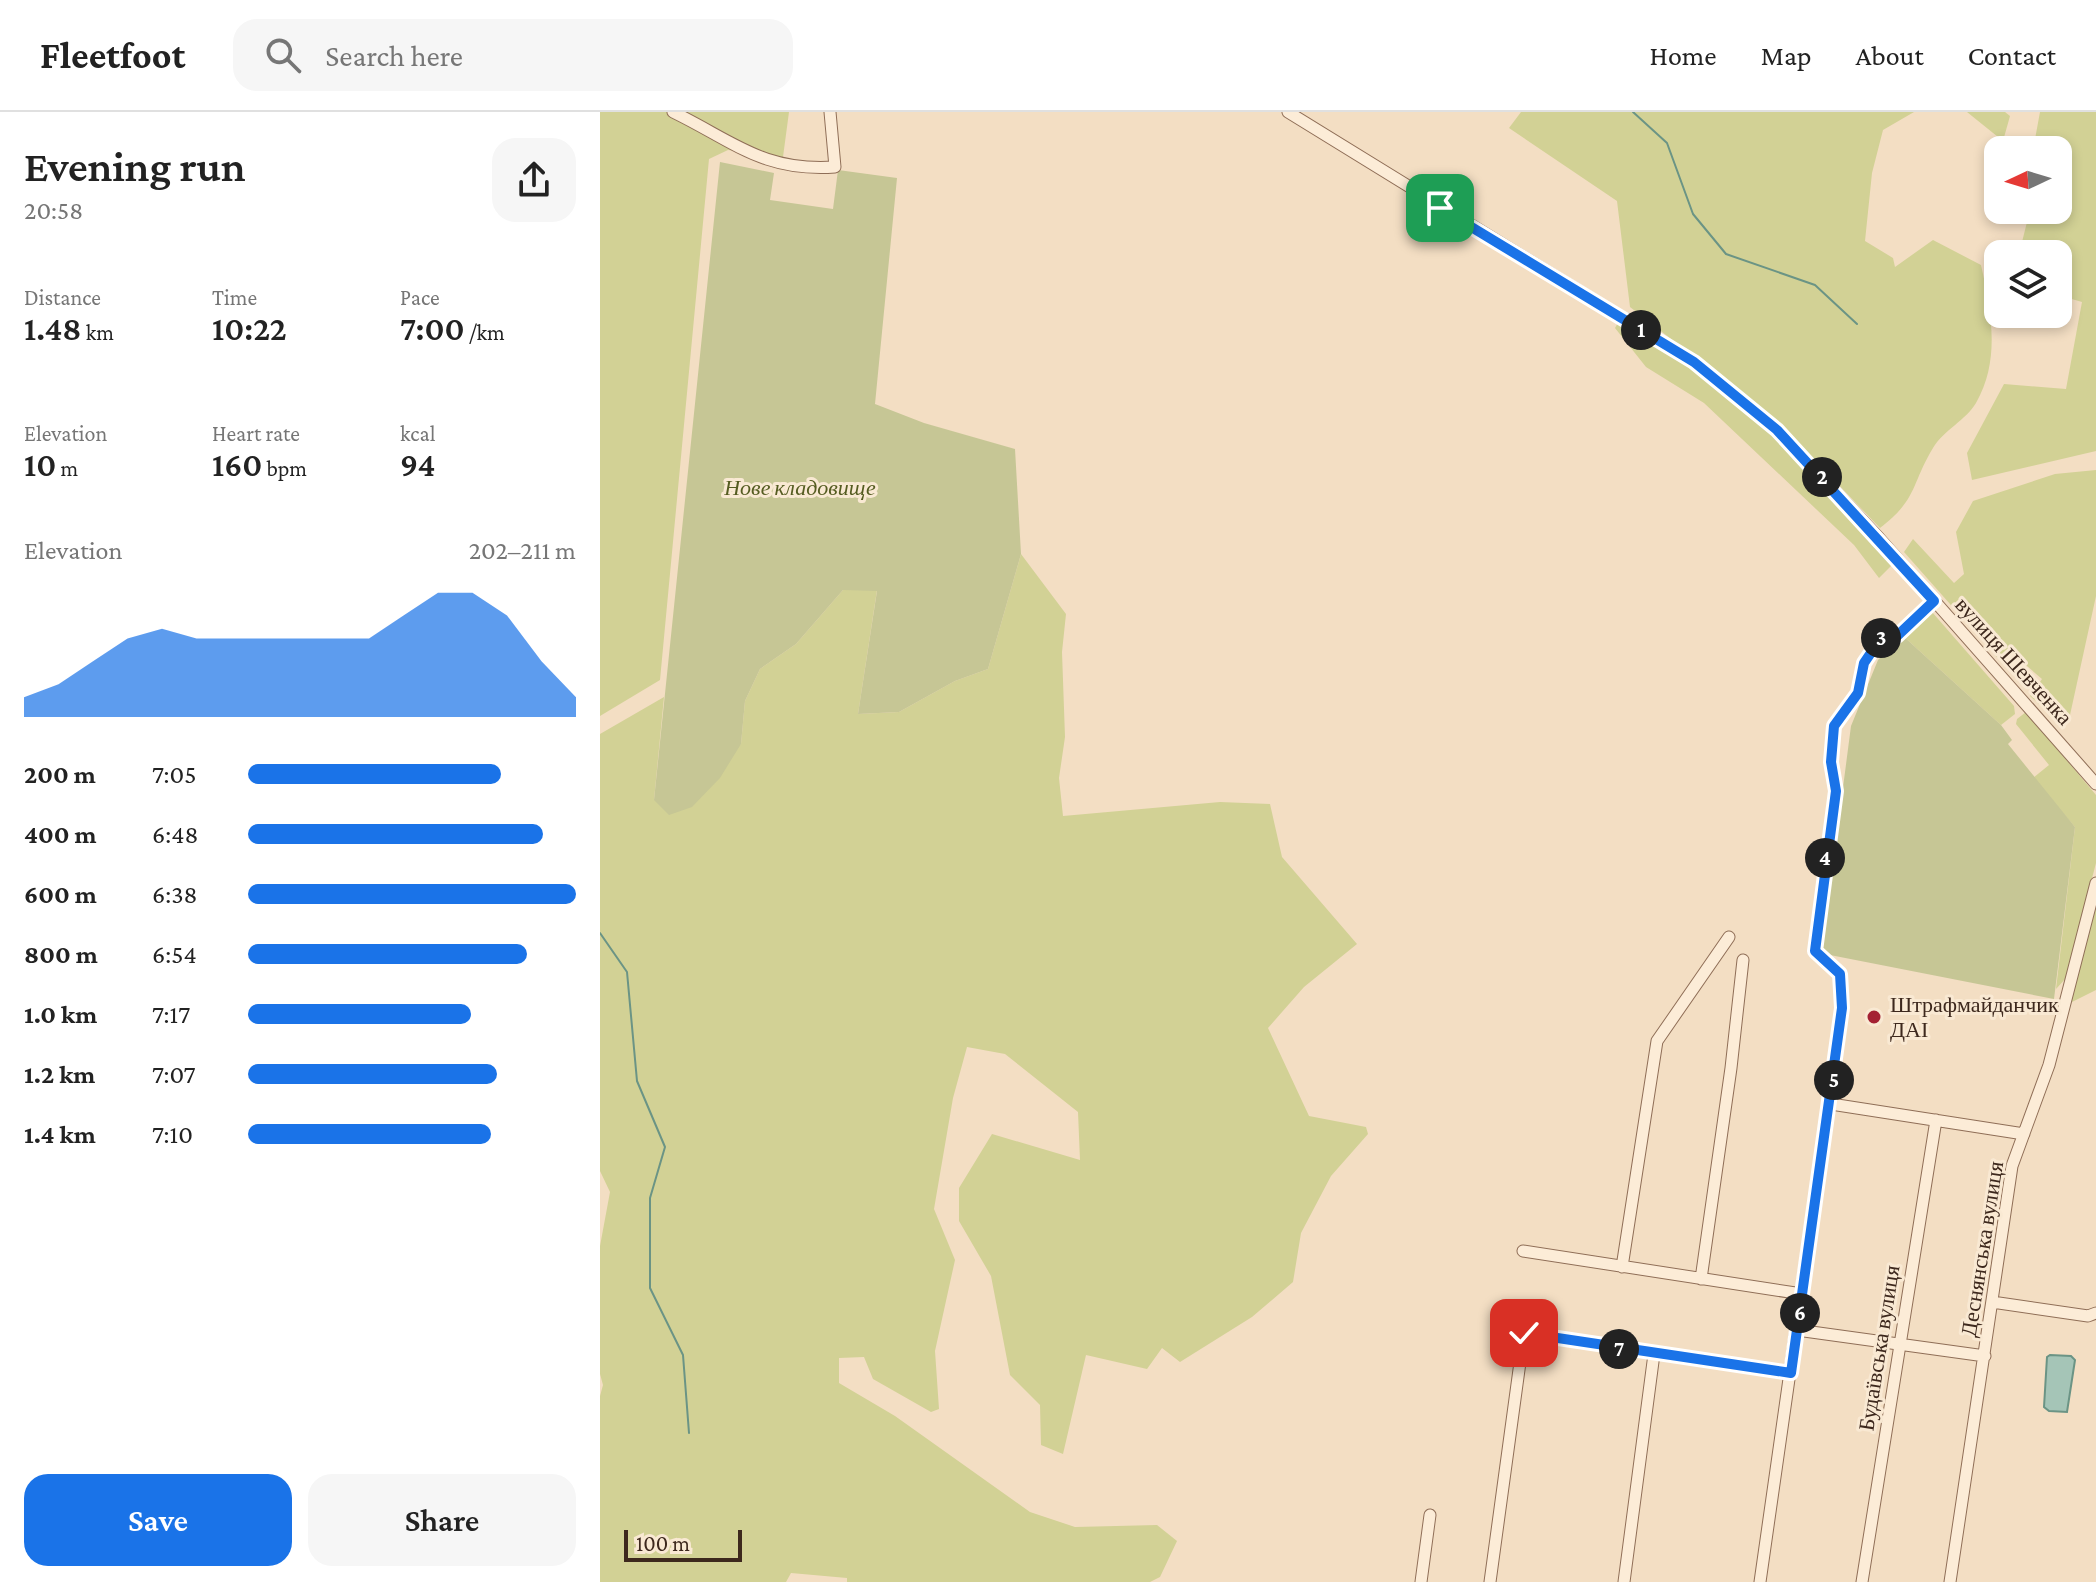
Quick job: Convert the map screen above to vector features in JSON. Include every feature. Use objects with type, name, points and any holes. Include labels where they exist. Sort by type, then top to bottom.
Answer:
[{"type":"street","points":[[673,112],[716,133],[749,155],[794,168],[814,169],[835,167],[830,112]]},
{"type":"street","name":"вулиця Шевченка","points":[[1288,112],[1694,362],[1777,430],[2096,784]]},
{"type":"street","points":[[1760,1582],[1831,1104],[1842,988],[1840,974],[1815,951],[1836,791],[1831,762],[1834,726],[1858,693],[1864,663],[1881,638],[1897,636],[1934,601]]},
{"type":"street","name":"Деснянська вулиця","points":[[1950,1582],[2012,1166],[2049,1065],[2096,883]]},
{"type":"street","points":[[1622,1267],[1657,1041],[1729,937]]},
{"type":"street","points":[[1701,1279],[1743,960]]},
{"type":"street","points":[[1831,1104],[2024,1134]]},
{"type":"street","name":"Будаївська вулиця","points":[[1862,1582],[1936,1120]]},
{"type":"street","points":[[1523,1251],[1802,1294]]},
{"type":"street","points":[[1992,1302],[2088,1316],[2096,1313]]},
{"type":"street","points":[[1797,1330],[1985,1356]]},
{"type":"street","points":[[1490,1582],[1519,1333],[1791,1373]]},
{"type":"street","points":[[1624,1582],[1654,1354]]},
{"type":"street","points":[[1421,1582],[1430,1515]]},
{"type":"shaded area","points":[[600,112],[789,112],[783,157],[728,150],[709,159],[660,680],[600,716]]},
{"type":"shaded area","points":[[1521,112],[1914,112],[1883,130],[1872,173],[1865,241],[1893,258],[1895,267],[1933,240],[1981,265],[1984,328],[1991,328],[1992,335],[1989,370],[1976,403],[1938,442],[1908,499],[1892,518],[1880,528],[1779,423],[1630,307],[1617,201],[1509,128]]},
{"type":"shaded area","points":[[1967,112],[2005,112],[2010,116],[2004,136],[1997,136]]},
{"type":"shaded area","points":[[2040,112],[2096,112],[2096,451],[1972,480],[1967,453],[2004,384],[2066,389],[2082,302],[2072,299],[2072,240],[2022,240],[2026,224],[2072,224],[2072,136],[2036,136]]},
{"type":"shaded area","points":[[1619,321],[1693,367],[1776,431],[1893,564],[1879,578],[1854,545],[1704,403],[1646,367],[1615,328]]},
{"type":"shaded area","points":[[2096,470],[2096,596],[2070,715],[2060,724],[2030,696],[2042,679],[2013,654],[2003,664],[1904,552],[1913,539],[1954,583],[1964,574],[1956,532],[1973,501],[2055,474]]},
{"type":"shaded area","points":[[1021,554],[1066,614],[1062,652],[1065,737],[1059,778],[1063,816],[1220,802],[1270,804],[1282,857],[1357,944],[1304,987],[1268,1028],[1309,1116],[1366,1127],[1368,1134],[1331,1176],[1301,1233],[1293,1282],[1252,1317],[1180,1362],[1162,1348],[1147,1369],[1086,1355],[1063,1454],[1041,1445],[1040,1405],[1010,1375],[991,1276],[959,1221],[959,1188],[992,1134],[1080,1160],[1078,1112],[1005,1054],[967,1047],[953,1098],[934,1209],[955,1260],[935,1351],[939,1409],[931,1412],[873,1379],[864,1357],[839,1358],[839,1383],[895,1416],[1030,1512],[1075,1527],[1157,1525],[1177,1541],[1160,1577],[1150,1582],[847,1582],[847,1578],[791,1573],[786,1582],[600,1582],[600,1396],[603,1385],[600,1374],[600,1246],[610,1192],[600,1171],[600,734],[664,697],[654,800],[741,744],[745,701],[760,669],[796,644],[843,590],[877,590],[858,714],[899,712],[955,681],[988,669]]},
{"type":"shaded area","points":[[1932,612],[2014,706],[2015,714],[2001,725],[1902,635],[1923,614]]},
{"type":"shaded area","points":[[2026,712],[2096,795],[2096,863],[2066,978],[2056,989],[2075,827],[2033,778],[2049,765],[2016,724],[2017,719]]},
{"type":"shaded area","points":[[2096,892],[2096,990],[2068,1004]]},
{"type":"shaded area","points":[[2071,1356],[2075,1360],[2067,1412],[2049,1411],[2044,1407],[2047,1357]]},
{"type":"green space","name":"Нове кладовище","points":[[720,162],[774,173],[770,200],[833,209],[838,170],[897,178],[875,404],[924,423],[1015,449],[1021,554],[988,669],[955,681],[899,712],[858,714],[877,591],[843,590],[796,644],[760,669],[745,701],[741,744],[720,778],[692,807],[669,815],[654,800]]},
{"type":"green space","points":[[1902,635],[2001,725],[2012,740],[2008,744],[2075,827],[2054,999],[1830,955],[1822,949],[1851,726],[1878,660]]},
{"type":"waterway","points":[[1633,112],[1667,143],[1693,214],[1726,254],[1815,285],[1857,324]]},
{"type":"waterway","points":[[600,933],[627,972],[637,1081],[665,1147],[650,1198],[650,1288],[683,1355],[689,1433]]},
{"type":"place","name":"Штрафмайданчик ДАІ","points":[[1874,1017]]},
{"type":"route","points":[[1440,208],[1694,362],[1777,430],[1934,601],[1897,636],[1881,638],[1864,663],[1858,693],[1834,726],[1831,762],[1836,791],[1825,854],[1815,951],[1840,974],[1842,1008],[1791,1373],[1524,1333]]}]
